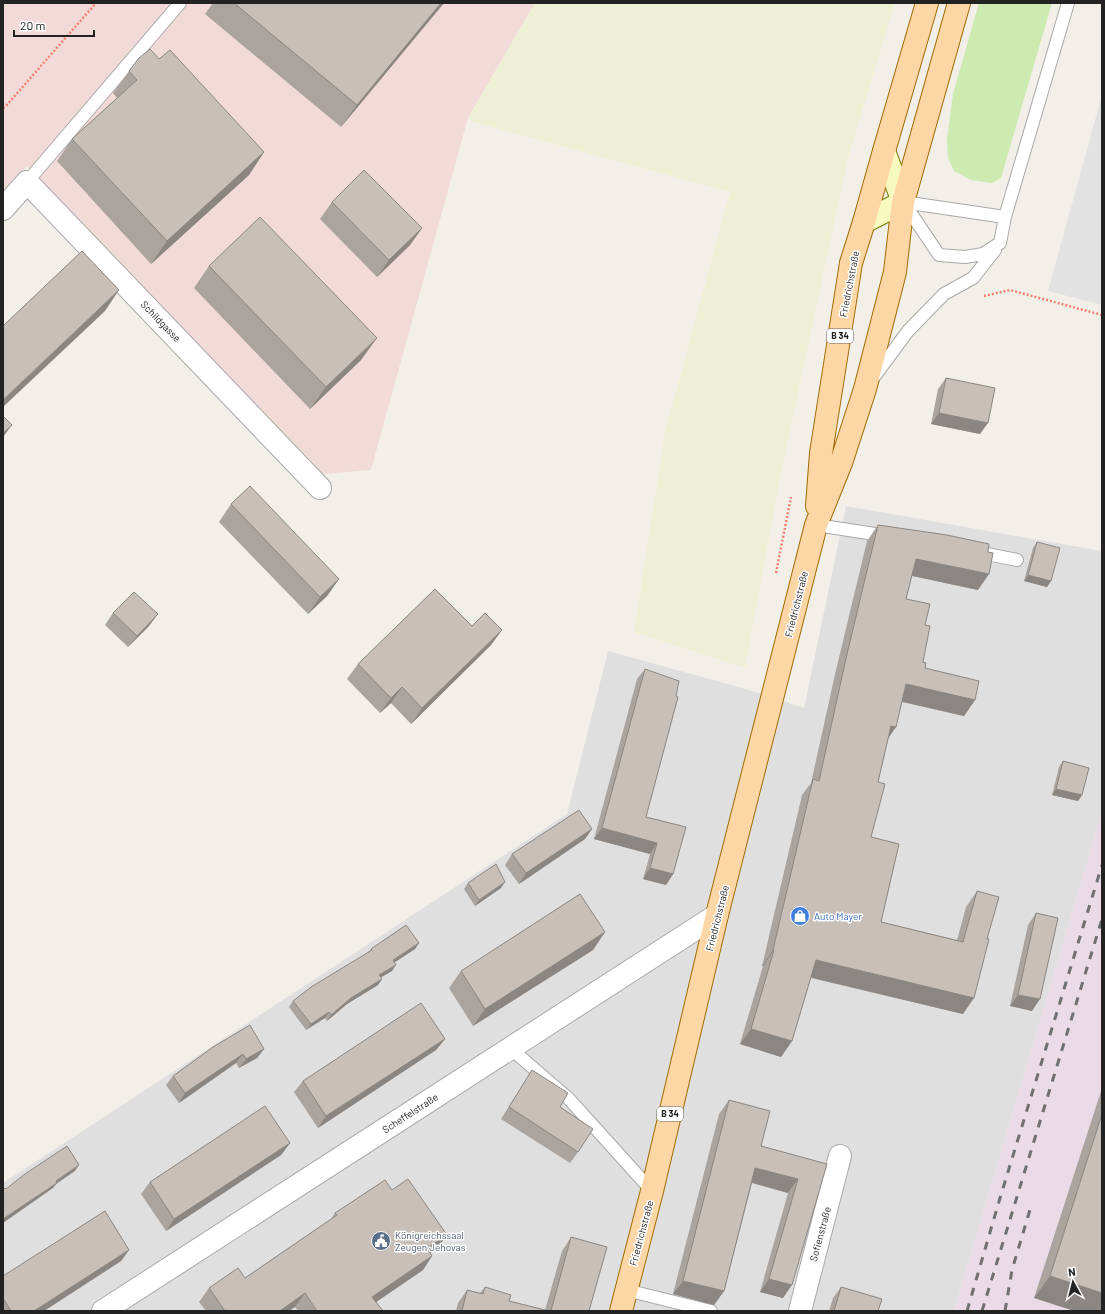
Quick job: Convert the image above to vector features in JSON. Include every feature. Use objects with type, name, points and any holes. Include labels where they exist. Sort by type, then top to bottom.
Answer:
[{"type":"main road","name":"Friedrichstraße","points":[[816,525],[821,453],[852,263],[927,3]]},
{"type":"main road","name":"B 34","points":[[903,202],[960,3]]},
{"type":"main road","points":[[864,222],[903,202],[884,151]]},
{"type":"main road","name":"Friedrichstraße","points":[[621,1311],[652,1191],[717,916],[816,525],[842,463],[865,389],[895,272],[903,202]]},
{"type":"street","points":[[3,209],[27,182]]},
{"type":"street","name":"Schildgasse","points":[[27,182],[320,488]]},
{"type":"street","name":"Scheffelstraße","points":[[103,1311],[717,916]]},
{"type":"street","name":"Sofienstraße","points":[[800,1311],[840,1156]]},
{"type":"lane","points":[[27,182],[180,3]]},
{"type":"lane","points":[[865,389],[908,331],[944,294],[973,278],[1000,243],[1005,217],[1068,3]]},
{"type":"lane","points":[[903,202],[1005,217]]},
{"type":"lane","points":[[903,202],[939,255],[965,258],[983,254],[1000,243]]},
{"type":"lane","points":[[816,525],[899,538]]},
{"type":"lane","points":[[966,550],[1017,560]]},
{"type":"lane","points":[[510,1048],[569,1099],[652,1191]]},
{"type":"lane","points":[[626,1290],[711,1311]]},
{"type":"path","points":[[3,108],[96,3]]},
{"type":"shaded area","points":[[3,3],[535,3],[468,118],[371,470],[323,474],[27,166],[3,193]]},
{"type":"shaded area","points":[[1102,95],[1102,305],[1048,291]]},
{"type":"shaded area","points":[[846,506],[1102,551],[1102,812],[954,1311],[3,1311],[3,1183],[567,814],[608,651],[746,689],[804,708]]},
{"type":"shaded area","points":[[1102,812],[1102,1311],[954,1311]]},
{"type":"green space","points":[[535,3],[895,3],[848,158],[781,473],[745,668],[634,632],[665,432],[730,192],[473,122],[468,118]]},
{"type":"green space","points":[[979,3],[1052,3],[1001,178],[992,183],[971,180],[954,171],[948,158],[947,139],[953,94]]},
{"type":"building","points":[[234,3],[441,3],[357,105]]},
{"type":"building","points":[[150,49],[159,59],[170,50],[264,152],[167,241],[72,139],[137,80],[129,71],[139,58]]},
{"type":"building","points":[[364,170],[422,228],[389,260],[332,202]]},
{"type":"building","points":[[260,217],[377,338],[326,387],[209,266]]},
{"type":"building","points":[[82,251],[119,290],[3,400],[3,326]]},
{"type":"building","points":[[946,378],[995,388],[988,423],[939,413]]},
{"type":"building","points":[[3,416],[12,425],[3,433]]},
{"type":"building","points":[[250,486],[339,579],[320,597],[231,504]]},
{"type":"building","points":[[878,525],[947,535],[989,544],[988,552],[993,553],[989,574],[916,559],[906,599],[930,604],[925,625],[930,626],[923,662],[926,663],[925,668],[979,681],[975,700],[906,684],[896,727],[891,726],[878,782],[885,784],[871,837],[899,844],[881,922],[963,942],[977,891],[999,897],[987,939],[989,939],[974,998],[816,960],[792,1041],[751,1029],[774,950],[813,779],[819,781],[847,654]]},
{"type":"building","points":[[1037,542],[1060,548],[1051,581],[1028,575]]},
{"type":"building","points":[[435,589],[472,626],[485,613],[502,630],[422,708],[402,687],[391,698],[358,664]]},
{"type":"building","points":[[134,592],[158,614],[137,636],[113,613]]},
{"type":"building","points":[[645,669],[679,681],[676,696],[678,697],[646,817],[686,827],[673,874],[650,868],[657,843],[602,828]]},
{"type":"building","points":[[1063,761],[1089,768],[1082,795],[1056,789]]},
{"type":"building","points":[[579,810],[592,829],[526,873],[512,854]]},
{"type":"building","points":[[496,864],[505,882],[479,900],[468,883]]},
{"type":"building","points":[[580,894],[605,932],[485,1009],[461,971]]},
{"type":"building","points":[[1036,913],[1058,918],[1040,999],[1018,995]]},
{"type":"building","points":[[406,925],[419,943],[393,960],[396,965],[379,975],[382,979],[351,998],[331,1015],[329,1012],[311,1024],[293,1001],[311,987],[372,950],[371,949]]},
{"type":"building","points":[[421,1003],[445,1039],[326,1116],[303,1081]]},
{"type":"building","points":[[250,1025],[264,1049],[246,1059],[243,1054],[185,1093],[173,1076],[213,1047]]},
{"type":"building","points":[[532,1070],[568,1093],[560,1107],[593,1129],[578,1152],[509,1107]]},
{"type":"building","points":[[729,1100],[770,1111],[761,1146],[827,1164],[792,1285],[769,1279],[798,1179],[755,1168],[724,1291],[683,1281]]},
{"type":"building","points":[[265,1106],[290,1143],[174,1219],[150,1182]]},
{"type":"building","points":[[1102,1114],[1102,1293],[1050,1276]]},
{"type":"building","points":[[67,1146],[79,1165],[56,1181],[57,1183],[3,1219],[3,1189],[6,1189],[25,1174]]},
{"type":"building","points":[[408,1179],[447,1235],[427,1248],[432,1256],[372,1297],[383,1311],[317,1311],[305,1293],[280,1311],[225,1311],[209,1288],[238,1268],[245,1278],[337,1215],[335,1213],[385,1180],[392,1190]]},
{"type":"building","points":[[105,1211],[129,1250],[34,1311],[11,1311],[3,1298],[3,1276]]},
{"type":"building","points":[[571,1237],[607,1247],[589,1311],[551,1311]]},
{"type":"building","points":[[485,1287],[511,1295],[509,1301],[549,1311],[462,1311],[467,1290],[483,1294]]},
{"type":"building","points":[[841,1287],[882,1299],[878,1311],[834,1311]]},
{"type":"railway","points":[[967,1311],[1102,865]]},
{"type":"railway","points":[[982,1311],[1102,919]]},
{"type":"railway","points":[[1005,1311],[1012,1270],[1032,1203]]},
{"type":"place","name":"Auto Mayer","points":[[800,916]]},
{"type":"place","name":"Königreichssaal Zeugen Jehovas","points":[[381,1241]]}]
